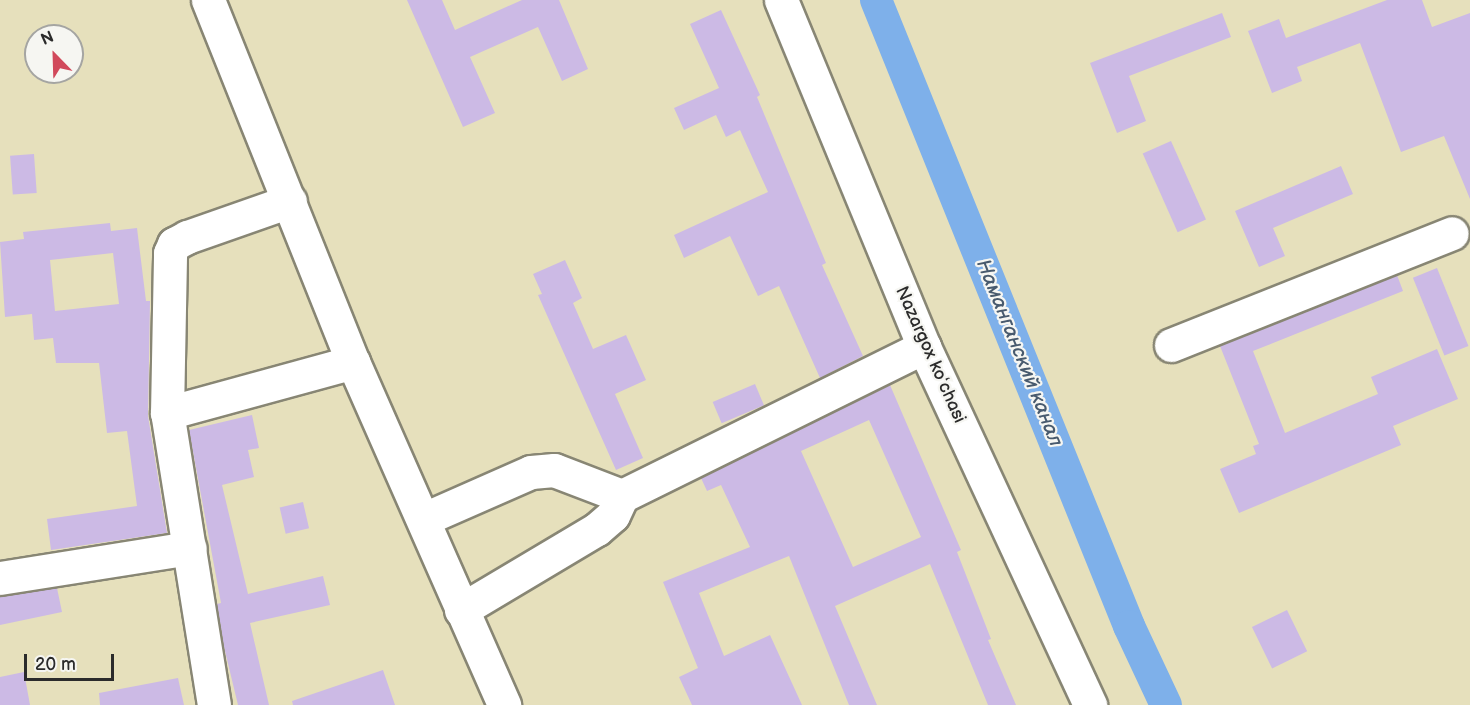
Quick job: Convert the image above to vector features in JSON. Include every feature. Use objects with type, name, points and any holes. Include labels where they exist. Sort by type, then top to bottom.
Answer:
[{"type":"street","points":[[207,0],[353,362],[504,705]]},
{"type":"street","name":"Nazargox koʻchasi","points":[[780,0],[924,347],[1090,705]]},
{"type":"street","points":[[214,705],[167,413],[168,267],[174,244],[290,201]]},
{"type":"street","points":[[1171,345],[1452,233]]},
{"type":"street","points":[[461,610],[602,525],[613,515],[622,496],[924,347]]},
{"type":"street","points":[[167,413],[353,362]]},
{"type":"street","points":[[424,519],[531,472],[554,470],[622,496]]},
{"type":"street","points":[[0,578],[190,548]]},
{"type":"building","points":[[407,0],[442,0],[455,30],[522,0],[559,0],[588,69],[562,81],[538,27],[470,57],[495,113],[463,127]]},
{"type":"building","points":[[1387,0],[1422,0],[1432,27],[1470,13],[1470,199],[1444,136],[1401,152],[1360,43],[1297,67],[1302,81],[1272,93],[1248,31],[1279,19],[1286,38]]},
{"type":"building","points":[[721,10],[760,95],[757,97],[826,263],[822,265],[863,356],[820,378],[779,286],[758,296],[730,236],[684,258],[674,235],[768,192],[740,130],[726,137],[716,115],[684,130],[674,108],[719,88],[690,24]]},
{"type":"building","points":[[1222,13],[1231,37],[1129,76],[1146,121],[1117,133],[1090,63]]},
{"type":"building","points":[[1171,141],[1206,220],[1178,232],[1143,154]]},
{"type":"building","points":[[34,154],[37,193],[13,195],[10,156]]},
{"type":"building","points":[[1341,166],[1353,194],[1273,228],[1285,256],[1259,267],[1235,211]]},
{"type":"building","points":[[110,223],[111,231],[137,228],[146,301],[150,301],[148,416],[167,533],[51,550],[47,519],[137,506],[127,431],[107,433],[99,363],[56,363],[53,338],[34,340],[32,314],[5,317],[0,242],[24,239],[23,232]],"holes":[[[113,253],[119,304],[55,311],[50,260]]]},
{"type":"building","points":[[565,260],[582,298],[573,303],[593,349],[626,335],[646,380],[615,394],[643,458],[616,470],[538,295],[542,294],[533,274]]},
{"type":"building","points":[[1437,268],[1468,346],[1444,356],[1413,278]]},
{"type":"building","points":[[1397,275],[1403,291],[1253,351],[1285,433],[1378,394],[1371,377],[1437,349],[1458,399],[1393,426],[1401,445],[1239,513],[1220,469],[1256,454],[1253,446],[1259,444],[1220,346]]},
{"type":"building","points":[[755,384],[764,405],[722,423],[713,402]]},
{"type":"building","points":[[890,385],[961,550],[957,552],[991,639],[988,640],[1016,705],[988,705],[930,564],[835,606],[877,705],[849,705],[789,556],[699,593],[724,656],[770,635],[802,705],[692,705],[679,677],[698,668],[663,582],[750,547],[721,485],[707,491],[701,478]],"holes":[[[869,420],[921,537],[853,567],[801,451]]]},
{"type":"building","points":[[252,415],[259,448],[248,450],[254,477],[222,485],[248,594],[323,576],[330,605],[250,623],[269,705],[238,705],[224,647],[217,604],[221,603],[189,430]]},
{"type":"building","points":[[303,502],[309,528],[286,534],[280,507]]},
{"type":"building","points":[[57,588],[62,612],[0,625],[0,596]]},
{"type":"building","points":[[1287,610],[1307,651],[1272,668],[1252,627]]},
{"type":"building","points":[[383,670],[395,705],[293,705],[292,701]]},
{"type":"building","points":[[24,672],[30,705],[0,705],[0,677]]},
{"type":"building","points":[[178,678],[184,705],[100,705],[99,693]]},
{"type":"waterway","name":"Наманганский канал","points":[[876,0],[1129,626],[1166,705]]}]
